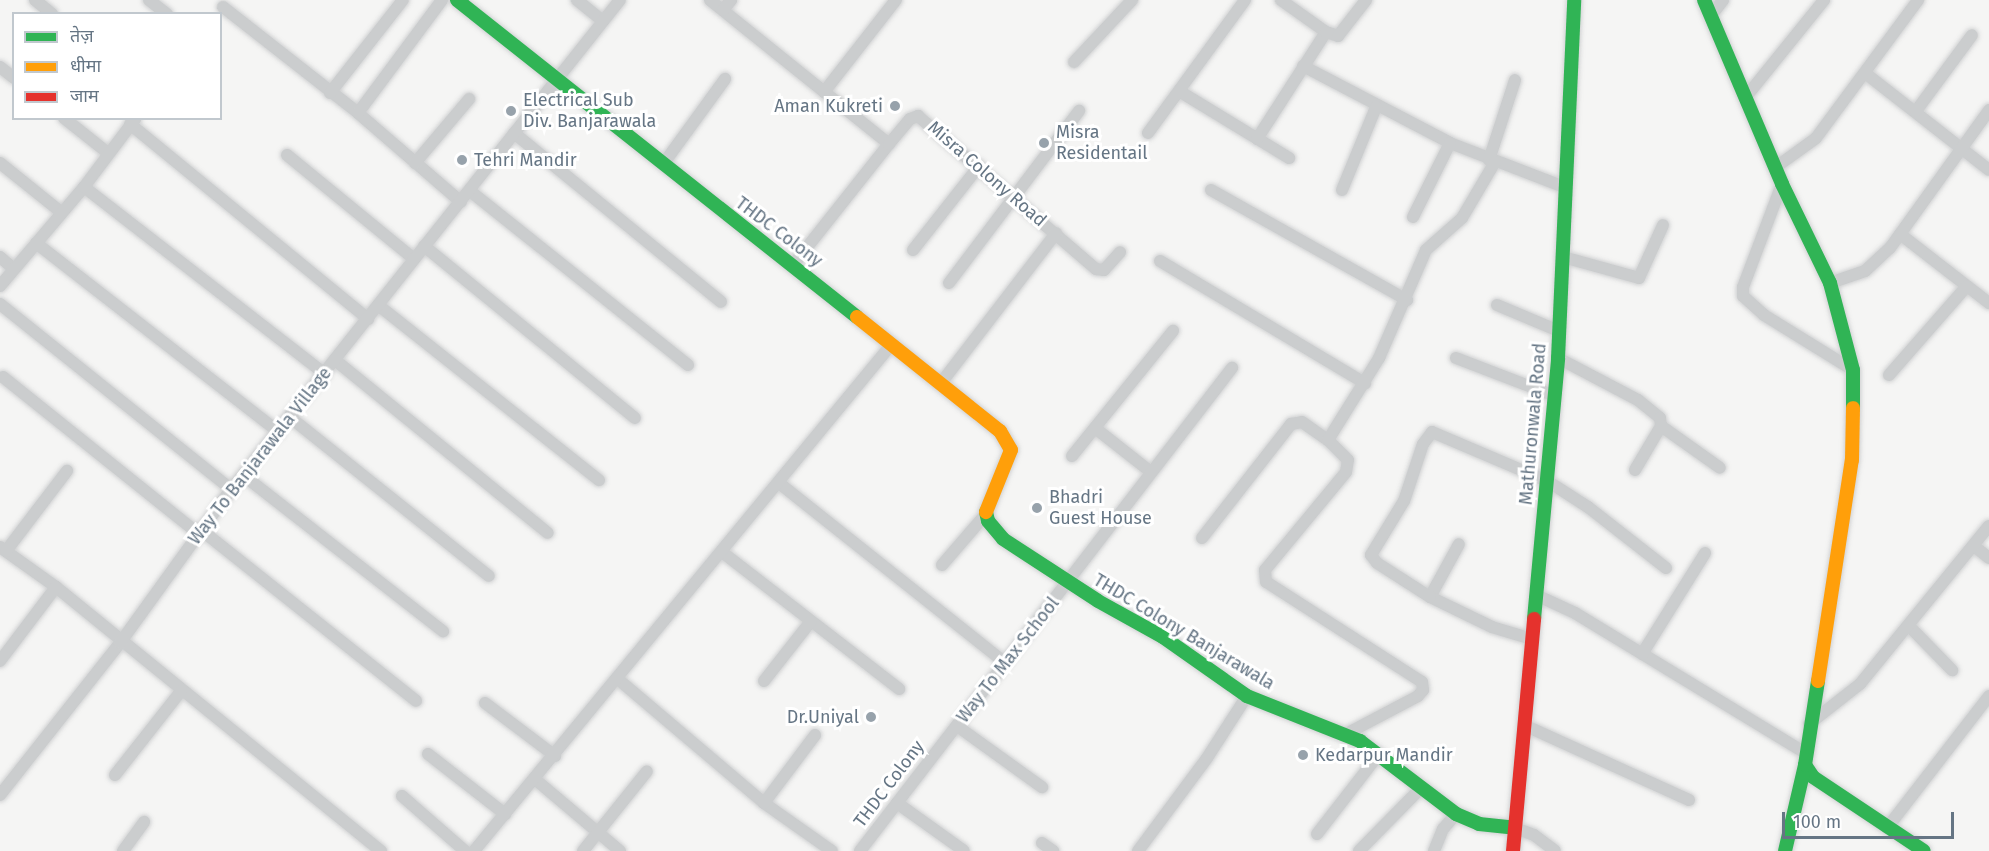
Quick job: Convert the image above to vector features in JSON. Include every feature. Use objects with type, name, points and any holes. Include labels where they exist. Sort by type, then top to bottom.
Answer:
[{"type":"street","points":[[35,0],[50,12]]},
{"type":"street","points":[[149,0],[164,12]]},
{"type":"street","points":[[330,93],[403,0]]},
{"type":"street","points":[[358,114],[442,0]]},
{"type":"street","name":"THDC Colony","points":[[457,0],[1000,431],[1011,450],[1001,480],[987,502],[986,514]]},
{"type":"street","points":[[577,0],[603,21]]},
{"type":"street","points":[[559,79],[620,0]]},
{"type":"street","points":[[710,0],[889,144]]},
{"type":"street","points":[[723,10],[731,0]]},
{"type":"street","points":[[824,92],[896,0]]},
{"type":"street","points":[[1074,62],[1132,0]]},
{"type":"street","points":[[1148,133],[1245,0]]},
{"type":"street","points":[[1281,0],[1326,32],[1338,36],[1365,0]]},
{"type":"street","name":"Mathuronwala Road","points":[[1513,851],[1536,595],[1549,483],[1560,331],[1564,187],[1574,0]]},
{"type":"street","points":[[1704,0],[1782,184],[1830,284],[1853,370],[1852,460],[1805,758],[1785,851]]},
{"type":"street","points":[[1711,16],[1723,0]]},
{"type":"street","points":[[1746,98],[1824,0]]},
{"type":"street","points":[[1776,167],[1816,138],[1918,0]]},
{"type":"street","points":[[223,7],[358,114],[461,202]]},
{"type":"street","points":[[1257,139],[1326,32]]},
{"type":"street","points":[[1916,111],[1972,35]]},
{"type":"street","points":[[1304,66],[1376,107],[1450,143],[1564,187]]},
{"type":"street","points":[[0,67],[12,76]]},
{"type":"street","points":[[1865,73],[1989,170]]},
{"type":"street","name":"Way To Banjarawala Village","points":[[0,795],[120,643],[231,489],[291,418],[424,246],[559,79]]},
{"type":"street","points":[[664,163],[725,79]]},
{"type":"street","points":[[1328,440],[1365,383],[1407,300],[1426,250],[1462,218],[1492,161],[1515,80]]},
{"type":"street","points":[[1179,91],[1289,158]]},
{"type":"street","points":[[415,163],[469,99]]},
{"type":"street","points":[[1342,190],[1376,107]]},
{"type":"street","points":[[1830,284],[1865,271],[1900,234],[1989,110]]},
{"type":"street","points":[[949,283],[1016,199],[1079,111]]},
{"type":"street","name":"Misra Colony Road","points":[[793,265],[910,119],[918,117],[1099,271],[1120,252]]},
{"type":"street","points":[[67,120],[108,153]]},
{"type":"street","points":[[0,286],[84,187],[133,121],[368,319]]},
{"type":"street","points":[[514,133],[721,302]]},
{"type":"street","points":[[1413,217],[1450,143]]},
{"type":"street","points":[[286,156],[414,259]]},
{"type":"street","points":[[0,163],[61,212]]},
{"type":"street","points":[[913,250],[978,166]]},
{"type":"street","points":[[1782,184],[1743,287],[1743,296],[1764,315],[1853,370]]},
{"type":"street","points":[[84,187],[325,374]]},
{"type":"street","points":[[1211,190],[1407,300]]},
{"type":"street","points":[[470,191],[688,365]]},
{"type":"street","points":[[1563,257],[1639,278],[1663,225]]},
{"type":"street","points":[[941,383],[1056,233]]},
{"type":"street","points":[[1900,234],[1989,303]]},
{"type":"street","points":[[36,243],[279,432]]},
{"type":"street","points":[[424,246],[635,418]]},
{"type":"street","points":[[0,257],[14,269]]},
{"type":"street","points":[[1161,261],[1365,383]]},
{"type":"street","points":[[1889,375],[1967,286]]},
{"type":"street","points":[[0,304],[231,489]]},
{"type":"street","points":[[378,305],[599,480]]},
{"type":"street","points":[[1497,305],[1560,331]]},
{"type":"street","points":[[1072,456],[1173,331]]},
{"type":"street","points":[[474,851],[619,680],[891,345]]},
{"type":"street","points":[[1456,358],[1555,396]]},
{"type":"street","points":[[1558,358],[1638,400],[1658,414],[1661,426],[1720,468]]},
{"type":"street","points":[[335,360],[548,533]]},
{"type":"street","name":"Way To Max School","points":[[946,738],[1069,582],[1232,368]]},
{"type":"street","points":[[3,377],[416,701]]},
{"type":"street","points":[[291,418],[489,576]]},
{"type":"street","points":[[1202,538],[1291,424],[1302,422],[1328,440],[1348,460],[1348,468],[1270,562],[1266,582],[1419,679],[1423,686],[1407,703],[1346,734]]},
{"type":"street","points":[[1635,470],[1661,426]]},
{"type":"street","points":[[1095,428],[1151,472]]},
{"type":"street","points":[[1532,639],[1492,627],[1430,597],[1377,563],[1371,555],[1404,501],[1430,434],[1437,433],[1549,483],[1588,507],[1666,568]]},
{"type":"street","points":[[67,471],[3,549],[56,587],[120,643],[381,851]]},
{"type":"street","points":[[243,475],[443,631]]},
{"type":"street","points":[[779,483],[1005,663]]},
{"type":"street","points":[[942,565],[986,514]]},
{"type":"street","name":"THDC Colony Banjarawala","points":[[986,514],[1003,539],[1069,582],[1163,637],[1247,696],[1346,734],[1379,754],[1456,814],[1479,824],[1515,828]]},
{"type":"street","points":[[1809,724],[1860,684],[1989,526]]},
{"type":"street","points":[[1430,597],[1460,544]]},
{"type":"street","points":[[1974,546],[1989,558]]},
{"type":"street","points":[[722,552],[899,688]]},
{"type":"street","points":[[1642,654],[1705,553]]},
{"type":"street","points":[[0,662],[56,587]]},
{"type":"street","points":[[1536,595],[1575,613],[1805,758],[1813,777],[1924,851]]},
{"type":"street","points":[[764,681],[811,621]]},
{"type":"street","points":[[1909,626],[1952,670]]},
{"type":"street","points":[[619,680],[764,803],[832,851]]},
{"type":"street","points":[[116,775],[181,691]]},
{"type":"street","points":[[1138,851],[1207,758],[1247,696]]},
{"type":"street","points":[[1887,828],[1989,696]]},
{"type":"street","points":[[485,704],[555,756]]},
{"type":"street","points":[[957,726],[1042,787]]},
{"type":"street","points":[[1526,726],[1689,800]]},
{"type":"street","points":[[764,803],[815,735]]},
{"type":"street","name":"THDC Colony","points":[[860,851],[946,738]]},
{"type":"street","points":[[428,754],[505,814]]},
{"type":"street","points":[[1317,834],[1379,754]]},
{"type":"street","points":[[584,851],[647,771]]},
{"type":"street","points":[[536,780],[620,851]]},
{"type":"street","points":[[1359,851],[1421,788]]},
{"type":"street","points":[[402,796],[465,851]]},
{"type":"street","points":[[897,803],[964,851]]},
{"type":"street","points":[[1434,851],[1443,829],[1456,814]]},
{"type":"street","points":[[123,851],[144,822]]},
{"type":"street","points":[[1515,828],[1534,835],[1555,851]]},
{"type":"street","points":[[1042,843],[1053,851]]},
{"type":"traffic: fast","points":[[457,0],[857,317]]},
{"type":"traffic: fast","points":[[1534,619],[1558,358],[1574,0]]},
{"type":"traffic: fast","points":[[1704,0],[1782,184],[1830,283],[1853,370],[1853,408]]},
{"type":"traffic: fast","points":[[986,512],[988,521],[1003,539],[1098,601],[1163,637],[1247,696],[1360,741],[1456,814],[1479,824],[1515,828]]},
{"type":"traffic: fast","points":[[1785,851],[1805,765],[1818,681]]},
{"type":"traffic: fast","points":[[1805,765],[1813,777],[1924,851]]},
{"type":"traffic: slow","points":[[857,317],[1000,431],[1011,450],[986,512]]},
{"type":"traffic: slow","points":[[1818,681],[1852,460],[1853,408]]},
{"type":"traffic: jam","points":[[1513,851],[1534,619]]},
{"type":"place","name":"Aman Kukreti","points":[[895,106]]},
{"type":"place","name":"Electrical Sub Div. Banjarawala","points":[[511,111]]},
{"type":"place","name":"Misra Residentail","points":[[1044,143]]},
{"type":"place","name":"Tehri Mandir","points":[[462,160]]},
{"type":"place","name":"Bhadri Guest House","points":[[1037,508]]},
{"type":"place","name":"Dr.Uniyal","points":[[871,717]]},
{"type":"place","name":"Kedarpur Mandir","points":[[1303,755]]}]
